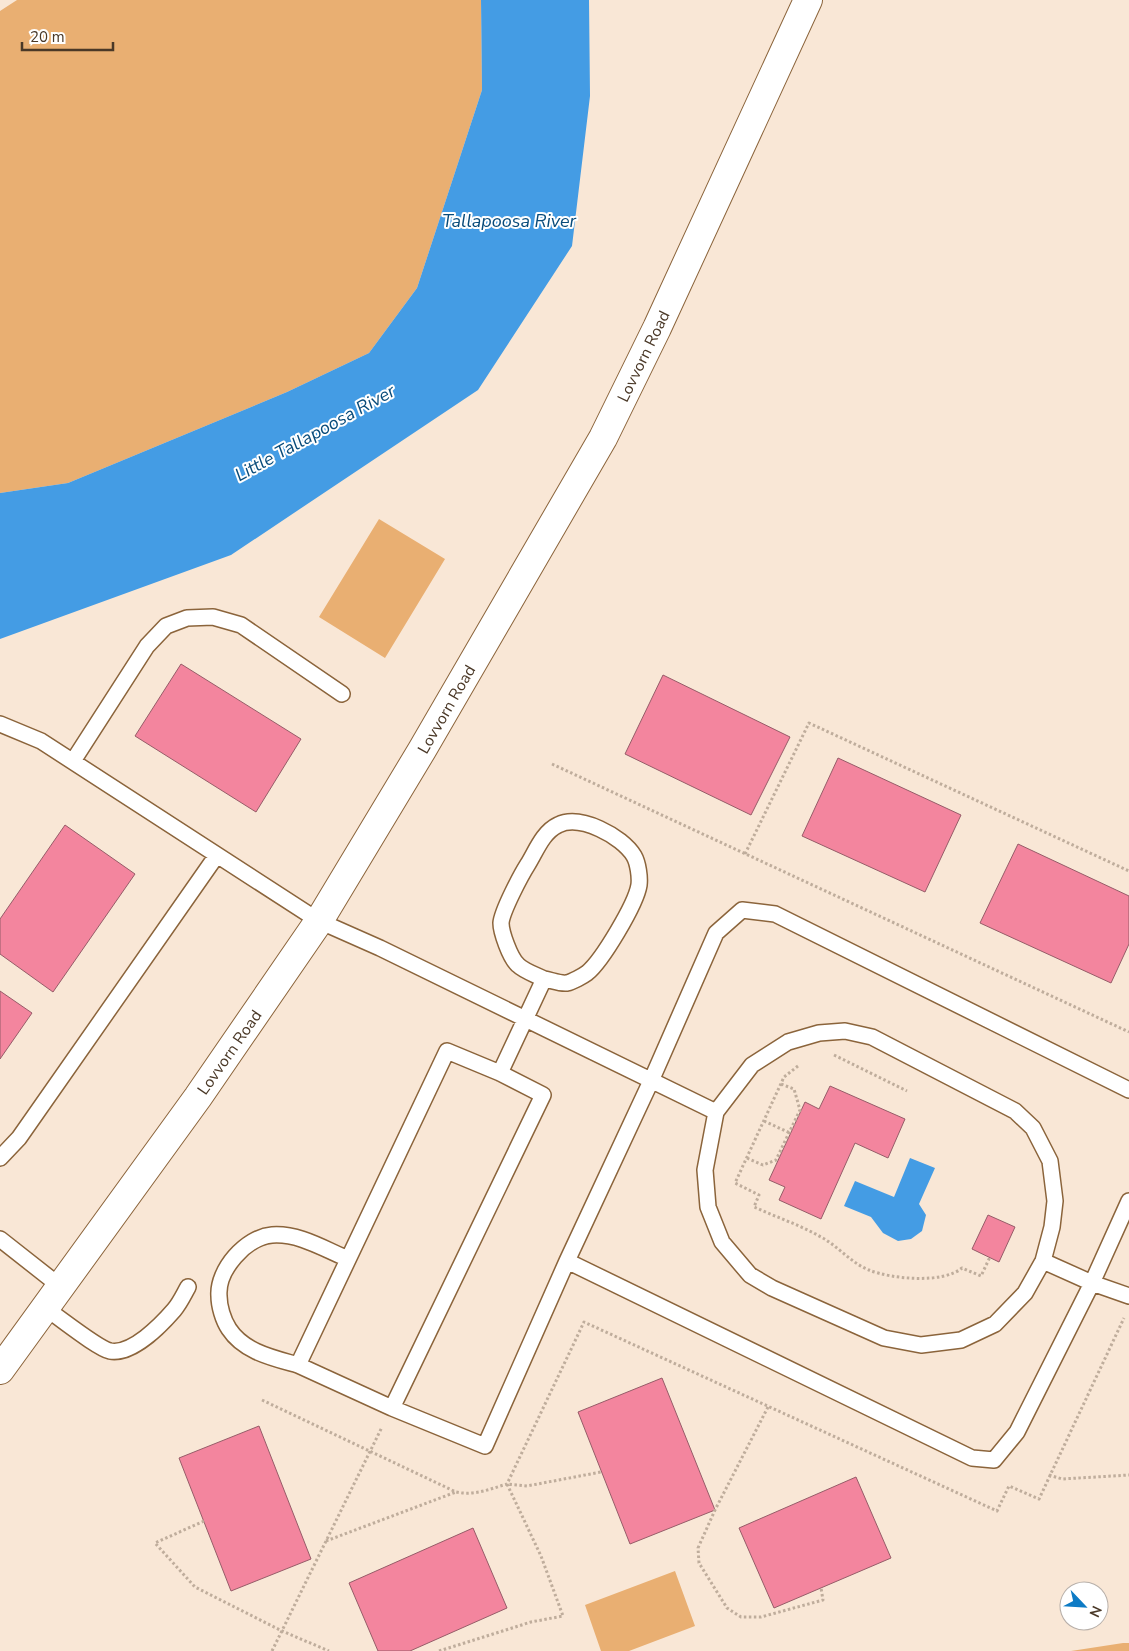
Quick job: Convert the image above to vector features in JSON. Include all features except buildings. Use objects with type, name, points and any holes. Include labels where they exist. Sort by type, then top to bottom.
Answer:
[{"type":"street","name":"Lovvorn Road","points":[[0,1370],[198,1097],[319,921],[422,750],[603,438],[657,328],[808,0]]},
{"type":"lane","points":[[74,761],[147,646],[166,626],[187,618],[213,617],[241,625],[342,694]]},
{"type":"lane","points":[[0,724],[41,740],[216,856],[319,921],[380,948],[716,1112]]},
{"type":"lane","points":[[582,822],[610,835],[623,844],[634,856],[639,886],[623,923],[606,952],[587,974],[566,983],[544,979],[517,964],[507,946],[501,922],[512,894],[548,833],[558,825],[582,822]]},
{"type":"lane","points":[[0,1158],[19,1138],[216,856]]},
{"type":"lane","points":[[348,1259],[293,1236],[271,1235],[254,1240],[236,1254],[223,1276],[218,1295],[228,1328],[238,1339],[256,1352],[298,1365],[392,1408],[484,1446],[651,1081],[716,933],[742,910],[775,914],[1129,1090]]},
{"type":"lane","points":[[500,1073],[544,979]]},
{"type":"lane","points":[[845,1031],[872,1037],[1015,1111],[1033,1128],[1050,1161],[1055,1201],[1052,1227],[1043,1261],[1025,1293],[995,1324],[961,1340],[920,1344],[884,1338],[772,1288],[750,1275],[722,1242],[708,1207],[705,1170],[716,1112],[752,1065],[788,1042],[819,1034],[845,1031]]},
{"type":"lane","points":[[298,1365],[447,1051],[500,1073],[543,1095],[392,1408]]},
{"type":"lane","points":[[567,1261],[972,1458],[994,1460],[1017,1432],[1092,1283],[1129,1201]]},
{"type":"lane","points":[[0,1239],[100,1346],[111,1351],[129,1348],[154,1330],[175,1309],[188,1287]]},
{"type":"lane","points":[[1043,1261],[1092,1283],[1129,1296]]},
{"type":"path","points":[[745,854],[809,723],[1129,870]]},
{"type":"path","points":[[552,764],[1129,1032]]},
{"type":"path","points":[[832,1055],[907,1091]]},
{"type":"path","points":[[801,1063],[784,1077],[735,1184],[759,1195],[754,1208],[822,1237],[868,1270],[894,1277],[928,1278],[954,1274],[962,1268],[981,1276],[990,1257]]},
{"type":"path","points":[[747,1158],[763,1165],[776,1160],[790,1133],[800,1110],[794,1089],[781,1084]]},
{"type":"path","points":[[764,1121],[790,1133]]},
{"type":"path","points":[[507,1484],[584,1322],[997,1512],[1009,1486],[1038,1499],[1124,1318],[1129,1319]]},
{"type":"path","points":[[262,1400],[456,1492],[468,1495],[507,1484],[528,1486],[601,1472]]},
{"type":"path","points":[[768,1407],[715,1510],[698,1548],[698,1563],[727,1608],[741,1617],[761,1617],[823,1600],[821,1588]]},
{"type":"path","points":[[272,1651],[392,1408]]},
{"type":"path","points":[[1050,1475],[1062,1479],[1129,1475]]},
{"type":"path","points":[[439,1651],[531,1622],[563,1616],[542,1556],[507,1484]]},
{"type":"path","points":[[326,1541],[456,1492]]},
{"type":"path","points":[[204,1521],[155,1543],[195,1587],[282,1631],[329,1651]]},
{"type":"shaded area","points":[[17,0],[481,0],[482,90],[417,288],[369,353],[287,392],[68,483],[0,493],[0,11]]},
{"type":"shaded area","points":[[379,519],[445,559],[385,658],[319,617]]},
{"type":"shaded area","points":[[675,1571],[695,1626],[629,1651],[601,1651],[585,1605]]},
{"type":"shaded area","points":[[1129,1643],[1129,1651],[1071,1651]]},
{"type":"water","name":"Tallapoosa River","points":[[481,0],[589,0],[590,96],[572,246],[478,390],[231,555],[0,639],[0,493],[68,483],[287,392],[369,353],[417,288],[482,90]]},
{"type":"water","points":[[910,1158],[935,1168],[919,1204],[926,1215],[922,1231],[911,1239],[898,1241],[883,1233],[871,1217],[844,1206],[855,1181],[894,1197]]},
{"type":"water label","name":"Little Tallapoosa River","points":[[315,433]]}]
